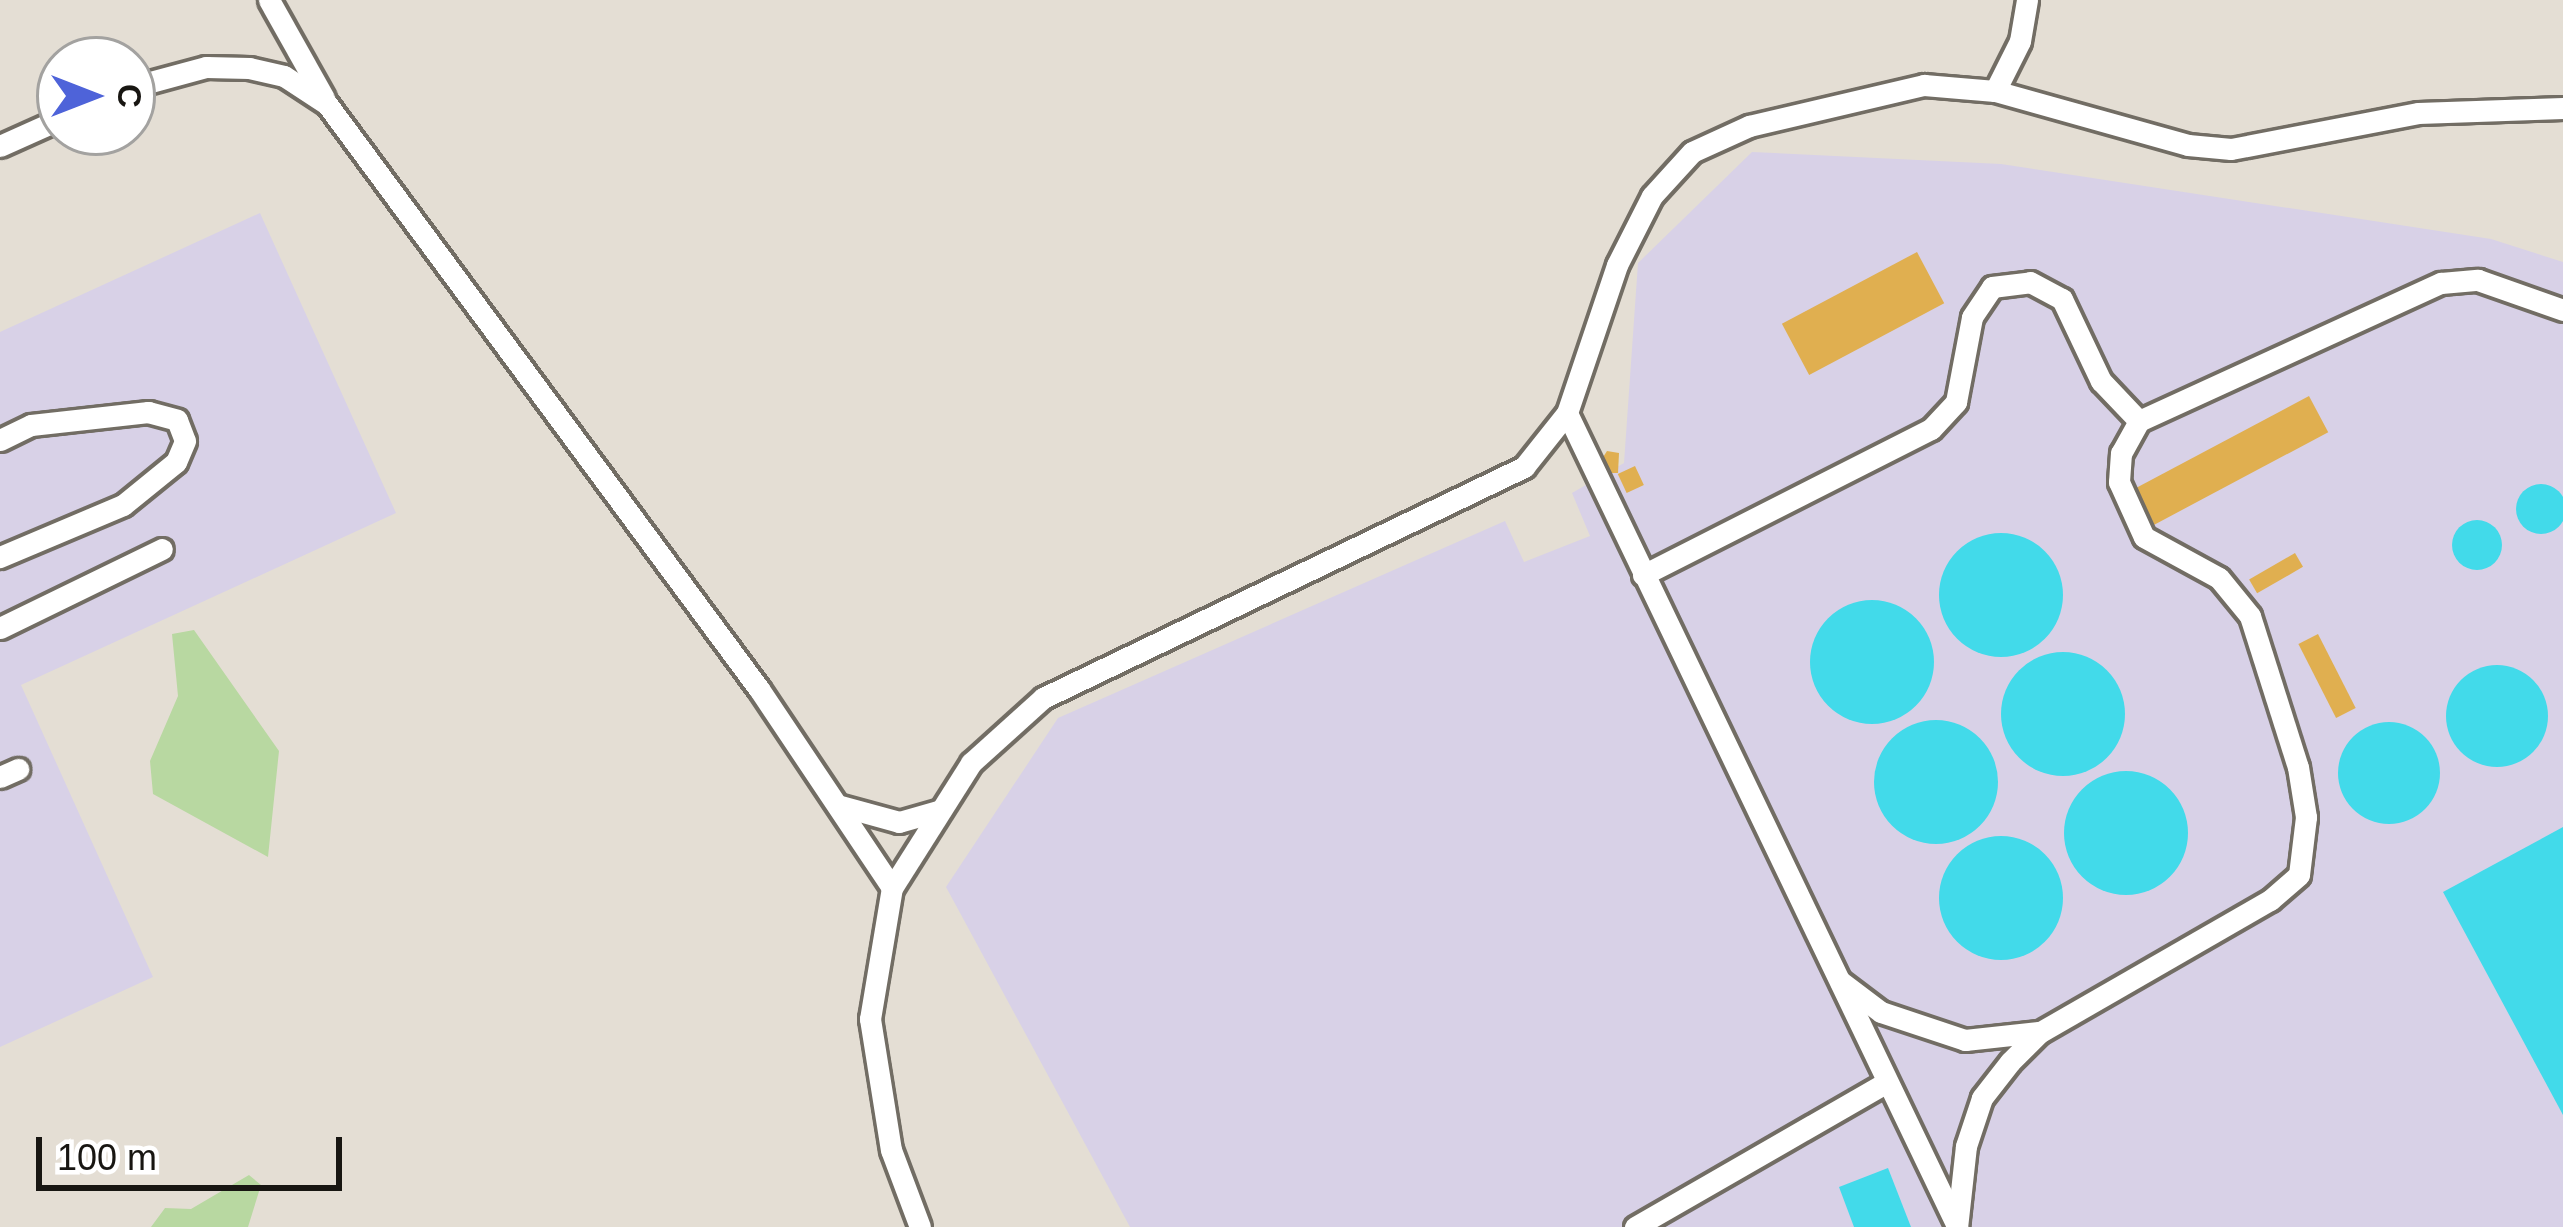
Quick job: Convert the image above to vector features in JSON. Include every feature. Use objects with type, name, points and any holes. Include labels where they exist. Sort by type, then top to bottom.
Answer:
[{"type":"street","points":[[268,0],[327,104],[840,805],[892,888]]},
{"type":"street","points":[[1995,91],[2020,40],[2026,0]]},
{"type":"street","points":[[249,68],[280,57],[282,23]]},
{"type":"street","points":[[156,81],[206,67],[249,68],[284,76],[327,104]]},
{"type":"street","points":[[920,1227],[891,1150],[872,1064],[870,1019],[892,888],[970,763],[1043,698],[1524,466],[1567,413],[1617,265],[1652,196],[1692,152],[1749,126],[1882,90],[1995,91],[2188,145],[2231,149],[2418,113],[2563,108]]},
{"type":"street","points":[[0,146],[36,130]]},
{"type":"street","points":[[1957,1227],[1966,1146],[1982,1098],[2040,1032],[2270,900],[2300,874],[2306,856],[2298,767],[2238,594],[2144,537],[2123,503],[2121,453],[2139,421],[2441,283],[2478,280],[2563,310]]},
{"type":"street","points":[[1643,575],[1931,429],[1956,402],[1972,316],[1992,286],[2030,282],[2062,299],[2101,381],[2139,421]]},
{"type":"street","points":[[0,440],[31,425],[148,412],[177,420],[185,441],[176,462],[123,505],[0,556]]},
{"type":"street","points":[[1567,413],[1957,1227]]},
{"type":"street","points":[[0,628],[162,549]]},
{"type":"street","points":[[840,805],[898,822],[938,811]]},
{"type":"street","points":[[1838,979],[1881,1012],[1965,1040],[2040,1032]]},
{"type":"street","points":[[1635,1227],[1887,1082]]},
{"type":"shaded area","points":[[1752,152],[2001,164],[2491,239],[2563,262],[2563,1227],[1130,1227],[946,887],[1058,718],[1505,521],[1524,562],[1590,536],[1572,493],[1624,463],[1638,263]]},
{"type":"shaded area","points":[[260,213],[396,513],[21,685],[153,977],[0,1047],[0,332]]},
{"type":"green space","points":[[194,630],[279,751],[268,857],[153,794],[150,761],[178,696],[172,634]]},
{"type":"green space","points":[[249,1175],[261,1185],[248,1227],[151,1227],[165,1208],[191,1209]]},
{"type":"water","points":[[2541,484],[2559,491],[2566,509],[2559,527],[2541,534],[2523,527],[2516,509],[2523,491]]},
{"type":"water","points":[[2477,520],[2495,527],[2502,545],[2495,563],[2477,570],[2459,563],[2452,545],[2459,527]]},
{"type":"water","points":[[2001,533],[2025,537],[2045,551],[2059,571],[2063,595],[2059,619],[2045,639],[2025,653],[2001,657],[1977,653],[1957,639],[1943,619],[1939,595],[1943,571],[1957,551],[1977,537]]},
{"type":"water","points":[[1872,600],[1896,604],[1916,618],[1930,638],[1934,662],[1930,686],[1916,706],[1896,720],[1872,724],[1848,720],[1828,706],[1814,686],[1810,662],[1814,638],[1828,618],[1848,604]]},
{"type":"water","points":[[2063,652],[2087,656],[2107,670],[2121,690],[2125,714],[2121,738],[2107,758],[2087,772],[2063,776],[2039,772],[2019,758],[2005,738],[2001,714],[2005,690],[2019,670],[2039,656]]},
{"type":"water","points":[[2497,665],[2516,669],[2533,680],[2544,697],[2548,716],[2544,735],[2533,752],[2516,763],[2497,767],[2478,763],[2461,752],[2450,735],[2446,716],[2450,697],[2461,680],[2478,669]]},
{"type":"water","points":[[1936,720],[1960,724],[1980,738],[1994,758],[1998,782],[1994,806],[1980,826],[1960,840],[1936,844],[1912,840],[1892,826],[1878,806],[1874,782],[1878,758],[1892,738],[1912,724]]},
{"type":"water","points":[[2389,722],[2408,726],[2425,737],[2436,754],[2440,773],[2436,792],[2425,809],[2408,820],[2389,824],[2370,820],[2353,809],[2342,792],[2338,773],[2342,754],[2353,737],[2370,726]]},
{"type":"water","points":[[2126,771],[2150,775],[2170,789],[2184,809],[2188,833],[2184,857],[2170,877],[2150,891],[2126,895],[2102,891],[2082,877],[2068,857],[2064,833],[2068,809],[2082,789],[2102,775]]},
{"type":"water","points":[[2563,827],[2563,1115],[2443,892]]},
{"type":"water","points":[[2001,836],[2025,840],[2045,854],[2059,874],[2063,898],[2059,922],[2045,942],[2025,956],[2001,960],[1977,956],[1957,942],[1943,922],[1939,898],[1943,874],[1957,854],[1977,840]]},
{"type":"water","points":[[1888,1168],[1911,1227],[1854,1227],[1839,1187]]},
{"type":"building","points":[[1917,252],[1944,303],[1809,375],[1782,324]]},
{"type":"building","points":[[2309,396],[2328,432],[2154,525],[2135,488]]},
{"type":"building","points":[[1607,451],[1619,453],[1618,473],[1605,473],[1600,462]]},
{"type":"building","points":[[1635,466],[1644,485],[1627,493],[1618,474]]},
{"type":"building","points":[[2295,553],[2303,567],[2257,593],[2249,580]]},
{"type":"building","points":[[2318,634],[2356,708],[2336,718],[2298,644]]}]
